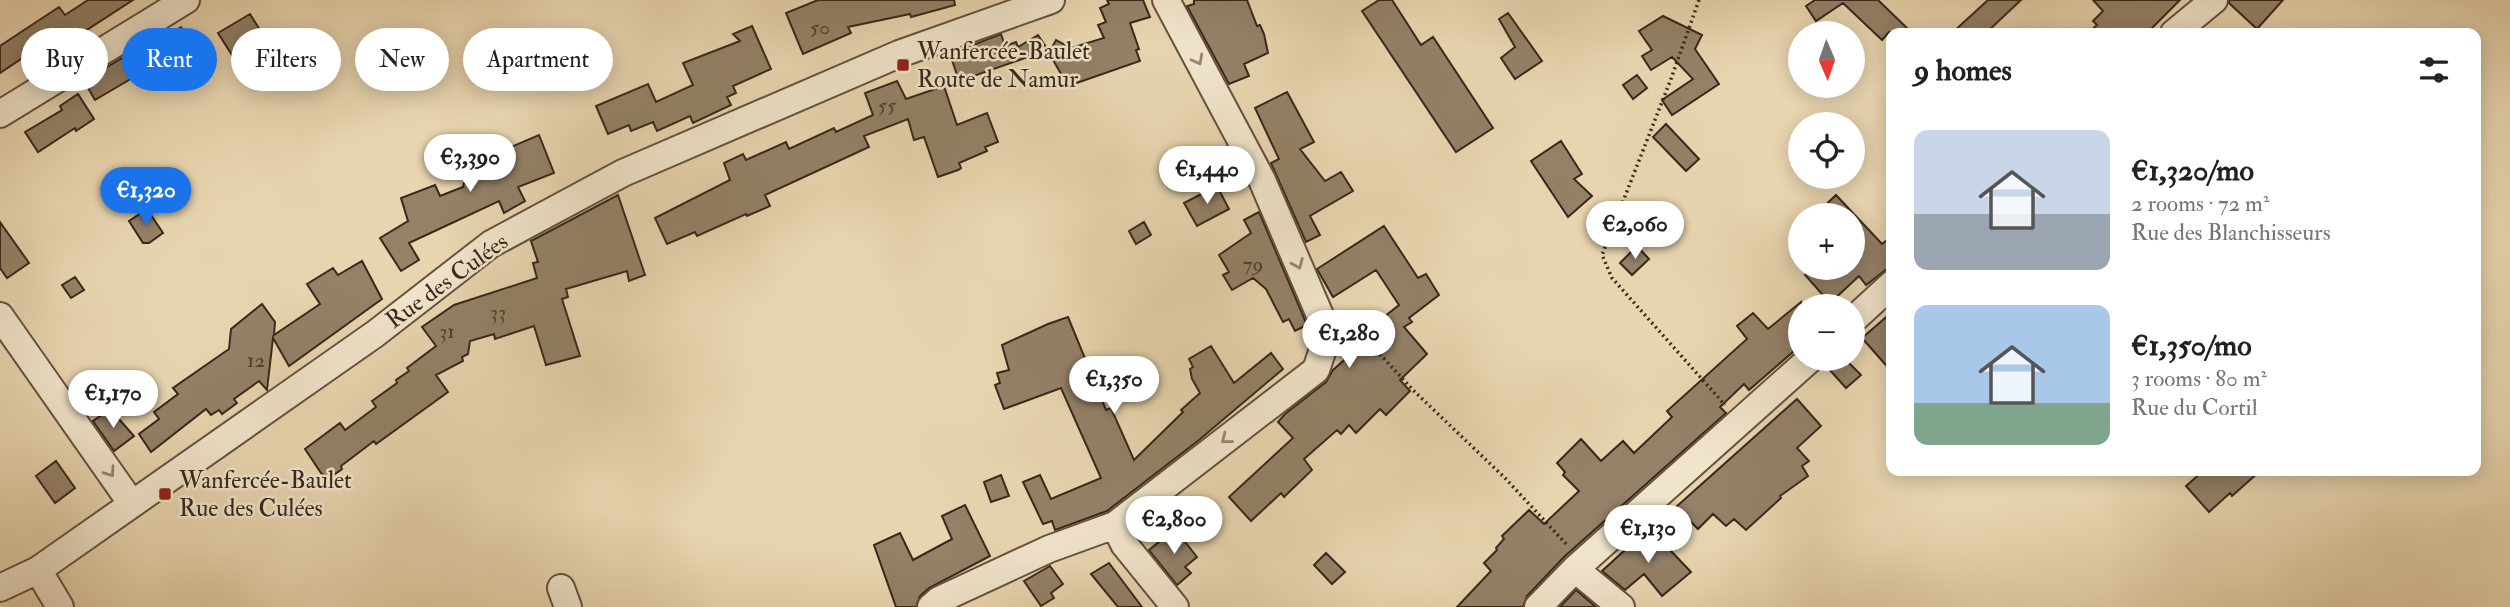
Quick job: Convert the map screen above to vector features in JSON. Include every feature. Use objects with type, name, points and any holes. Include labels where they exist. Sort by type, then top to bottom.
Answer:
[{"type":"street","points":[[0,114],[186,0]]},
{"type":"street","name":"Rue des Culées","points":[[0,588],[38,570],[375,334],[491,244],[623,173],[899,54],[1051,0]]},
{"type":"street","points":[[931,607],[939,600],[1049,549],[1115,525],[1316,370],[1328,334],[1262,180],[1166,0]]},
{"type":"street","points":[[2180,28],[2214,0]]},
{"type":"street","points":[[1865,309],[1886,290]]},
{"type":"street","points":[[0,316],[132,504]]},
{"type":"street","points":[[1538,607],[1575,569],[1797,371]]},
{"type":"street","points":[[1115,525],[1124,544],[1175,607]]},
{"type":"street","points":[[1575,569],[1621,607]]},
{"type":"street","points":[[38,570],[60,607]]},
{"type":"path","points":[[1699,0],[1602,255],[1612,278],[1740,423]]},
{"type":"path","points":[[1326,331],[1364,337],[1414,391],[1505,478],[1576,554],[1575,569]]},
{"type":"building","points":[[88,0],[133,0],[90,28],[27,28],[59,7],[65,15]]},
{"type":"building","points":[[818,0],[954,0],[955,5],[911,17],[910,14],[848,27],[851,33],[803,54],[786,13]]},
{"type":"building","points":[[1107,0],[1143,0],[1150,17],[1130,23],[1140,61],[1068,86],[1049,53],[1056,40],[1071,48],[1104,38],[1098,25],[1106,22],[1100,8],[1109,4]]},
{"type":"building","points":[[1194,0],[1247,0],[1257,26],[1260,25],[1264,34],[1268,53],[1244,64],[1249,76],[1229,84],[1187,6],[1194,4]]},
{"type":"building","points":[[1379,0],[1392,0],[1421,45],[1433,37],[1493,128],[1456,152],[1362,11]]},
{"type":"building","points":[[1815,0],[1878,0],[1907,28],[1886,28],[1886,35],[1882,40],[1866,25],[1866,21],[1862,21],[1843,3],[1816,21],[1806,6]]},
{"type":"building","points":[[1988,0],[2021,0],[1991,28],[1957,28]]},
{"type":"building","points":[[2093,0],[2180,0],[2152,28],[2094,28],[2097,25],[2093,21],[2103,11]]},
{"type":"building","points":[[2229,0],[2283,0],[2258,28],[2229,3]]},
{"type":"building","points":[[1508,13],[1542,61],[1515,79],[1501,58],[1515,47],[1499,19]]},
{"type":"building","points":[[250,14],[259,28],[231,28],[231,53],[218,33]]},
{"type":"building","points":[[1663,16],[1702,35],[1695,49],[1719,84],[1672,115],[1662,100],[1693,79],[1672,57],[1651,70],[1642,56],[1652,50],[1639,31]]},
{"type":"building","points":[[752,26],[771,69],[733,86],[736,93],[727,97],[731,105],[693,123],[690,116],[657,131],[653,122],[631,131],[629,125],[608,134],[596,106],[648,84],[656,102],[693,85],[683,63],[740,41],[733,34]]},
{"type":"building","points":[[21,32],[21,59],[0,73],[0,46]]},
{"type":"building","points":[[1001,34],[1005,46],[1016,42],[1018,47],[1038,35],[1048,50],[959,81],[950,54]]},
{"type":"building","points":[[122,58],[122,84],[95,100],[90,91],[108,91],[108,66]]},
{"type":"building","points":[[1637,75],[1647,88],[1633,99],[1623,85]]},
{"type":"building","points":[[897,81],[906,99],[944,86],[957,125],[987,113],[998,142],[985,147],[987,151],[959,163],[961,168],[958,170],[938,177],[924,137],[914,140],[908,119],[864,136],[869,147],[765,195],[770,206],[697,236],[695,232],[667,244],[655,218],[730,180],[724,163],[743,154],[746,160],[786,142],[789,149],[834,128],[836,132],[873,115],[865,93]]},
{"type":"building","points":[[1287,92],[1314,142],[1300,149],[1325,181],[1341,172],[1353,191],[1310,216],[1320,235],[1306,242],[1271,163],[1279,159],[1255,108]]},
{"type":"building","points":[[78,94],[94,119],[38,152],[25,132],[62,110],[60,106]]},
{"type":"building","points":[[1666,124],[1699,159],[1686,171],[1653,137]]},
{"type":"building","points":[[539,135],[554,173],[518,187],[525,201],[504,213],[499,201],[409,243],[419,260],[401,271],[380,238],[408,221],[401,198],[435,185],[440,196],[463,187],[464,183],[480,176],[470,152],[500,140],[504,150]]},
{"type":"building","points":[[1561,141],[1582,174],[1574,179],[1592,196],[1568,217],[1531,161]]},
{"type":"building","points":[[1217,186],[1229,209],[1197,226],[1184,203]]},
{"type":"building","points":[[618,195],[645,275],[629,281],[627,271],[566,289],[568,297],[562,299],[580,356],[546,365],[534,326],[495,339],[494,334],[470,341],[468,354],[462,357],[463,361],[436,375],[448,392],[376,444],[374,441],[328,479],[321,473],[305,449],[340,423],[345,430],[376,407],[372,401],[397,383],[396,380],[409,371],[407,368],[436,346],[422,327],[454,305],[537,278],[533,263],[538,262],[531,241]]},
{"type":"building","points":[[1836,195],[1844,203],[1828,203]]},
{"type":"building","points":[[147,209],[163,233],[149,243],[143,243],[129,221]]},
{"type":"building","points":[[1259,212],[1307,325],[1295,331],[1289,319],[1283,322],[1266,289],[1253,278],[1232,290],[1223,275],[1229,272],[1219,255],[1251,233],[1244,220]]},
{"type":"building","points":[[0,222],[29,263],[7,278],[0,268]]},
{"type":"building","points":[[1144,222],[1151,235],[1136,244],[1129,231]]},
{"type":"building","points":[[1384,226],[1418,278],[1426,274],[1439,295],[1409,318],[1412,322],[1404,327],[1427,354],[1400,380],[1410,391],[1386,415],[1380,409],[1356,433],[1349,425],[1341,434],[1337,430],[1304,459],[1312,470],[1284,497],[1281,493],[1251,521],[1229,497],[1293,438],[1278,422],[1326,382],[1333,370],[1369,338],[1364,333],[1399,305],[1376,270],[1333,297],[1317,269]]},
{"type":"building","points":[[1865,226],[1882,244],[1886,241],[1886,270],[1866,285],[1862,280],[1865,280]]},
{"type":"building","points":[[1637,246],[1649,259],[1632,275],[1620,263]]},
{"type":"building","points":[[362,261],[382,299],[289,366],[273,338],[267,390],[259,381],[234,399],[237,403],[222,414],[219,410],[211,415],[206,409],[151,452],[139,434],[159,419],[154,412],[178,394],[173,388],[229,349],[231,329],[262,304],[275,322],[274,335],[320,304],[307,284],[333,268],[338,275]]},
{"type":"building","points":[[75,277],[84,290],[71,298],[62,285]]},
{"type":"building","points":[[1809,280],[1855,280],[1840,294],[1822,294]]},
{"type":"building","points":[[1753,313],[1768,329],[1788,313],[1788,356],[1749,390],[1744,384],[1720,407],[1726,413],[1564,557],[1527,596],[1523,607],[1457,607],[1491,571],[1484,563],[1497,550],[1504,539],[1502,536],[1529,510],[1544,524],[1579,491],[1563,475],[1565,472],[1557,463],[1581,439],[1601,461],[1623,441],[1634,453],[1672,417],[1667,411],[1747,339],[1737,326]]},
{"type":"building","points":[[1068,317],[1106,410],[1111,408],[1134,460],[1200,393],[1192,379],[1190,369],[1193,367],[1189,359],[1211,346],[1234,383],[1271,353],[1283,369],[1199,440],[1107,511],[1055,530],[1052,521],[1043,524],[1023,482],[1040,475],[1051,499],[1101,478],[1061,388],[1004,409],[995,385],[1000,383],[997,373],[1009,370],[1002,345]]},
{"type":"building","points":[[1886,317],[1886,365],[1865,341],[1865,335]]},
{"type":"building","points":[[1831,371],[1857,371],[1861,375],[1846,388]]},
{"type":"building","points":[[1797,399],[1821,426],[1797,448],[1809,461],[1802,466],[1808,476],[1780,496],[1781,498],[1746,530],[1734,519],[1726,526],[1713,514],[1698,529],[1676,507]]},
{"type":"building","points":[[110,409],[134,436],[114,451],[93,421]]},
{"type":"building","points":[[56,461],[75,488],[55,503],[36,476]]},
{"type":"building","points":[[1001,475],[1009,496],[991,502],[984,482]]},
{"type":"building","points":[[2197,476],[2254,476],[2209,512],[2186,486]]},
{"type":"building","points":[[965,505],[990,556],[929,588],[920,596],[916,607],[896,607],[874,545],[900,533],[913,560],[952,539],[942,516]]},
{"type":"building","points":[[1649,528],[1691,572],[1662,596],[1644,574],[1625,590],[1602,571]]},
{"type":"building","points":[[1175,529],[1197,557],[1185,567],[1191,573],[1177,585],[1149,550]]},
{"type":"building","points":[[1326,553],[1345,572],[1332,584],[1314,565]]},
{"type":"building","points":[[1109,563],[1142,607],[1118,607],[1091,574]]},
{"type":"building","points":[[1050,566],[1063,584],[1051,593],[1054,598],[1041,606],[1024,581]]},
{"type":"building","points":[[1576,590],[1596,607],[1560,607]]},
{"type":"place","name":"Wanfercée-Baulet Route de Namur","points":[[903,65]]},
{"type":"place","name":"Wanfercée-Baulet Rue des Culées","points":[[165,494]]}]
